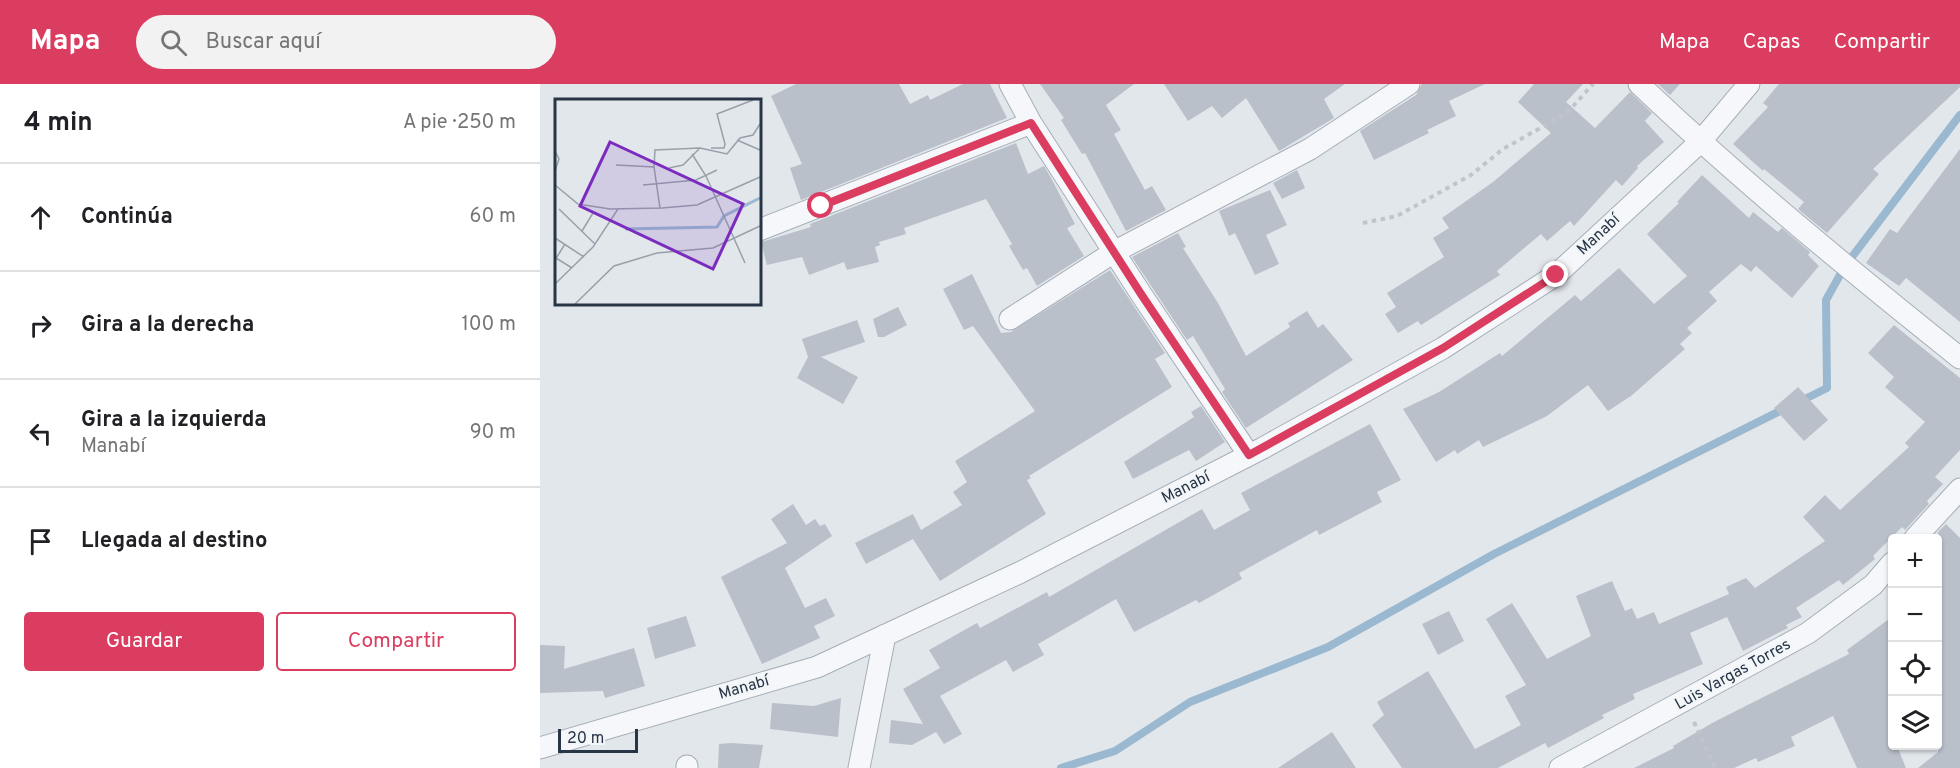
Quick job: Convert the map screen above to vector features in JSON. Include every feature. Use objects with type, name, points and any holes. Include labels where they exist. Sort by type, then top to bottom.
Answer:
[{"type":"street","points":[[1010,84],[1031,123],[1114,252],[1249,455]]},
{"type":"street","points":[[1010,319],[1114,252],[1310,149],[1409,84]]},
{"type":"street","points":[[1639,84],[1700,142],[1845,266],[1960,358]]},
{"type":"street","name":"Manabí","points":[[540,748],[817,667],[1021,572],[1249,455],[1443,348],[1556,275],[1700,142],[1749,84]]},
{"type":"street","points":[[760,230],[1031,123]]},
{"type":"street","points":[[1919,534],[1960,489]]},
{"type":"street","name":"Luis Vargas Torres","points":[[1560,768],[1808,633],[1873,585],[1888,568]]},
{"type":"street","points":[[859,768],[885,635]]},
{"type":"path","points":[[1364,223],[1397,216],[1471,175],[1503,149],[1567,113],[1593,84]]},
{"type":"path","points":[[1683,703],[1715,768]]},
{"type":"building","points":[[796,84],[899,84],[910,104],[928,95],[930,100],[963,84],[990,84],[1007,118],[801,200],[790,168],[802,164],[771,96]]},
{"type":"building","points":[[1040,84],[1134,84],[1106,105],[1121,130],[1114,134],[1145,190],[1152,186],[1166,210],[1126,231],[1085,153],[1082,154],[1061,120],[1064,118]]},
{"type":"building","points":[[1164,84],[1345,84],[1324,99],[1334,118],[1279,151],[1246,98],[1222,118],[1212,106],[1188,121]]},
{"type":"building","points":[[1422,84],[1485,84],[1449,101],[1456,116],[1427,130],[1429,133],[1374,160],[1360,131],[1416,95]]},
{"type":"building","points":[[1534,84],[1583,84],[1566,102],[1595,128],[1630,92],[1652,113],[1645,121],[1664,142],[1637,166],[1638,168],[1622,186],[1616,180],[1574,226],[1570,221],[1547,241],[1541,234],[1497,271],[1500,275],[1421,325],[1418,321],[1398,333],[1385,314],[1396,307],[1387,293],[1444,257],[1433,238],[1449,228],[1442,218],[1493,182],[1551,133],[1518,102]]},
{"type":"building","points":[[1658,84],[1680,84],[1670,95]]},
{"type":"building","points":[[1779,84],[1960,84],[1960,87],[1873,169],[1879,174],[1827,233],[1798,209],[1804,202],[1764,169],[1763,171],[1733,144],[1768,107],[1763,103]]},
{"type":"building","points":[[1016,143],[1028,174],[1044,166],[1075,224],[1067,228],[1084,256],[1037,286],[1027,268],[1023,270],[1009,246],[1012,244],[986,199],[904,228],[906,234],[879,242],[880,245],[875,247],[879,262],[847,270],[844,262],[809,275],[802,257],[767,265],[761,242],[811,227],[810,224]]},
{"type":"building","points":[[1960,149],[1960,322],[1906,278],[1899,286],[1866,263],[1890,229],[1897,233]]},
{"type":"building","points":[[1297,170],[1305,188],[1282,199],[1273,183]]},
{"type":"building","points":[[1702,175],[1749,218],[1753,212],[1778,232],[1782,228],[1810,252],[1808,255],[1819,266],[1792,298],[1756,266],[1751,272],[1741,264],[1709,292],[1717,301],[1687,328],[1692,333],[1680,344],[1685,349],[1631,396],[1608,411],[1588,385],[1547,416],[1483,447],[1479,440],[1457,454],[1455,450],[1436,462],[1403,409],[1439,392],[1500,353],[1502,356],[1575,295],[1581,301],[1619,268],[1654,304],[1687,276],[1647,234],[1679,203],[1677,202]]},
{"type":"building","points":[[1270,190],[1287,225],[1266,235],[1279,264],[1255,275],[1235,233],[1229,236],[1219,211]]},
{"type":"building","points":[[1178,233],[1186,247],[1183,248],[1218,303],[1246,356],[1290,327],[1288,323],[1307,311],[1318,328],[1323,324],[1353,360],[1246,428],[1222,392],[1225,389],[1193,336],[1187,340],[1132,257]]},
{"type":"building","points":[[1110,270],[1165,353],[1155,359],[1172,387],[1029,476],[1031,478],[1027,480],[1046,514],[940,581],[913,539],[866,564],[855,543],[913,514],[921,530],[962,505],[953,492],[967,482],[955,461],[1035,411],[973,326],[964,330],[943,289],[972,274],[1001,333],[1011,332]]},
{"type":"building","points":[[898,307],[907,325],[884,337],[878,337],[873,319]]},
{"type":"building","points":[[857,320],[865,342],[821,357],[858,377],[843,404],[797,378],[808,357],[802,339]]},
{"type":"building","points":[[1894,325],[1960,378],[1960,450],[1935,477],[1943,484],[1927,501],[1929,504],[1905,530],[1902,527],[1895,534],[1888,534],[1888,541],[1873,556],[1875,559],[1843,585],[1839,580],[1796,608],[1802,617],[1786,625],[1788,628],[1743,651],[1727,617],[1690,633],[1703,664],[1633,694],[1635,699],[1602,715],[1604,718],[1548,748],[1545,743],[1498,768],[1402,768],[1372,725],[1384,715],[1377,702],[1428,671],[1475,749],[1521,725],[1505,696],[1526,685],[1486,619],[1512,603],[1547,659],[1591,636],[1576,596],[1612,581],[1625,611],[1632,608],[1637,619],[1654,612],[1659,624],[1729,594],[1726,587],[1746,578],[1755,588],[1825,541],[1803,517],[1825,495],[1840,510],[1909,447],[1905,443],[1925,422],[1885,387],[1894,377],[1868,353]]},
{"type":"building","points":[[1798,387],[1828,420],[1804,441],[1774,408]]},
{"type":"building","points":[[1201,406],[1225,442],[1196,461],[1189,450],[1133,479],[1124,462],[1194,417],[1191,412]]},
{"type":"building","points":[[1370,424],[1401,480],[1377,492],[1382,502],[1319,535],[1317,530],[1239,573],[1242,579],[1199,603],[1196,600],[1134,632],[1116,599],[1038,644],[1044,655],[1013,672],[1006,660],[940,696],[962,734],[944,744],[936,732],[912,745],[889,743],[891,720],[923,724],[903,689],[940,668],[929,650],[977,623],[980,628],[1047,592],[1049,597],[1202,509],[1214,530],[1250,510],[1241,493]]},
{"type":"building","points":[[793,504],[806,525],[815,519],[820,526],[825,524],[832,536],[785,568],[805,608],[826,598],[835,616],[814,626],[820,638],[762,664],[721,577],[787,543],[771,519]]},
{"type":"building","points":[[1946,524],[1960,538],[1960,768],[1918,768],[1938,750],[1942,750],[1942,534],[1938,532]]},
{"type":"building","points":[[1449,611],[1464,641],[1438,655],[1422,624]]},
{"type":"building","points":[[686,616],[696,646],[655,659],[647,628]]},
{"type":"building","points":[[1888,620],[1888,750],[1899,750],[1906,768],[1857,768],[1833,716],[1791,737],[1795,746],[1758,762],[1756,758],[1734,768],[1634,768],[1674,748],[1673,746],[1714,722],[1849,654],[1847,650]]},
{"type":"building","points":[[540,645],[565,646],[564,669],[634,648],[645,686],[605,698],[603,691],[540,693]]},
{"type":"building","points":[[841,698],[838,737],[770,729],[772,703],[814,706]]},
{"type":"building","points":[[1332,732],[1356,768],[1278,768]]},
{"type":"building","points":[[719,744],[763,745],[759,768],[718,768]]},
{"type":"waterway","points":[[1799,402],[1827,388],[1826,300],[1845,266],[1960,115]]},
{"type":"waterway","points":[[1061,768],[1115,751],[1190,702],[1328,647],[1494,554],[1788,407]]},
{"type":"route","points":[[821,206],[1031,123],[1141,294],[1249,455],[1443,348],[1556,275]]}]
